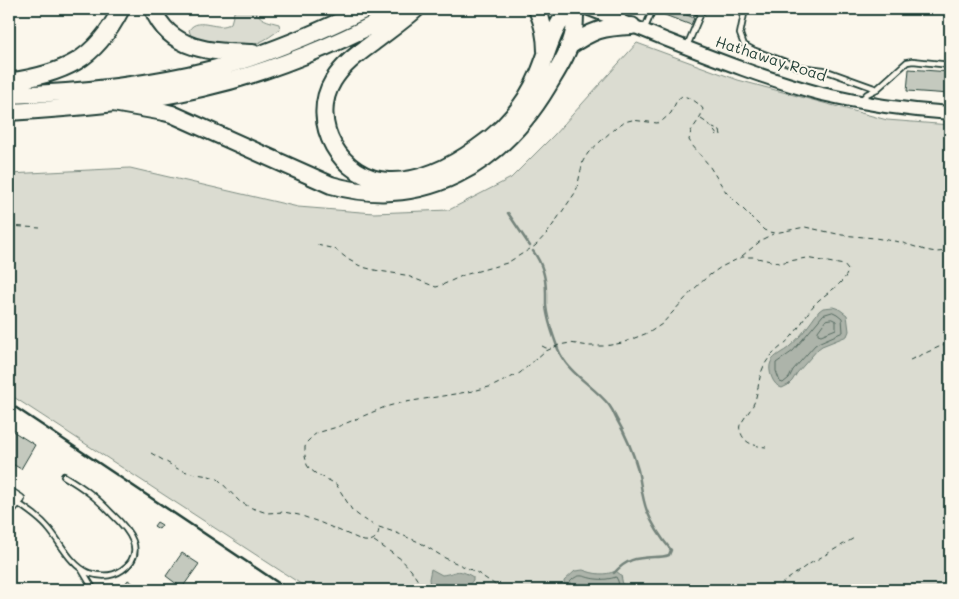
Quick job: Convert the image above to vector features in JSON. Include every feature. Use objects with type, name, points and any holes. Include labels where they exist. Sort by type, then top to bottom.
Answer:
[{"type":"highway","points":[[9,82],[59,71],[75,63],[88,54],[98,43],[121,9]]},
{"type":"highway","points":[[153,9],[164,26],[176,37],[192,46],[210,51],[266,52]]},
{"type":"highway","points":[[9,95],[153,82],[214,69],[295,41],[366,9]]},
{"type":"highway","points":[[9,112],[114,103],[201,88],[253,74],[327,46],[403,9]]},
{"type":"highway","points":[[416,9],[354,56],[332,82],[325,104],[326,124],[330,141],[335,150],[349,165],[368,177],[379,180],[390,181],[419,176],[452,165],[499,131],[520,107],[535,82],[559,23],[570,9]]},
{"type":"highway","points":[[537,9],[545,35],[546,54]]},
{"type":"highway","points":[[114,103],[172,114],[331,185],[378,193],[427,187],[471,167],[498,147],[518,128],[532,111],[556,73],[574,31],[575,9]]},
{"type":"highway","points":[[568,47],[598,30],[618,27],[628,18]]},
{"type":"main road","name":"Hathaway Road","points":[[589,9],[628,18],[686,47],[769,78],[821,94],[911,110],[950,113]]},
{"type":"street","points":[[9,492],[20,499],[9,511]]},
{"type":"lane","points":[[628,18],[653,9]]},
{"type":"lane","points":[[686,47],[703,11],[692,9]]},
{"type":"lane","points":[[745,9],[740,34],[744,44],[754,50],[799,66],[824,70],[877,88]]},
{"type":"lane","points":[[859,102],[907,62],[950,64]]},
{"type":"lane","points":[[16,502],[48,527],[74,563],[81,569],[100,576],[113,575],[132,561],[135,548],[132,537],[125,526],[95,496],[64,476]]},
{"type":"lane","points":[[81,569],[94,590]]},
{"type":"path","points":[[316,245],[335,248],[349,260],[362,267],[405,275],[433,286],[440,286],[464,275],[506,263],[542,240],[577,188],[585,156],[608,134],[620,124],[632,120],[657,123],[662,121],[671,113],[682,96],[702,107],[703,111],[690,131],[689,140],[692,145],[708,164],[729,196],[764,230],[775,233]]},
{"type":"path","points":[[700,118],[713,128]]},
{"type":"path","points":[[9,226],[40,228]]},
{"type":"path","points":[[740,258],[763,239],[775,233],[805,227],[842,235],[900,242],[936,252],[950,251]]},
{"type":"path","points":[[542,346],[546,348],[570,343],[605,346],[622,343],[650,332],[662,324],[706,278],[721,267],[740,258],[749,256],[779,263],[806,258],[844,265],[848,270],[845,278],[817,302],[793,335],[770,356],[764,365],[755,400],[740,427],[742,435],[747,442],[752,445],[766,447]]},
{"type":"path","points":[[910,360],[950,342]]},
{"type":"path","points":[[503,590],[476,572],[445,558],[419,542],[373,526],[354,512],[336,484],[309,468],[305,456],[305,447],[309,439],[318,433],[385,407],[493,386],[522,372],[544,352],[553,347]]},
{"type":"path","points":[[151,453],[178,469],[218,479],[240,502],[252,508],[267,513],[284,512],[299,515],[364,541],[373,541],[401,559],[420,584],[431,590]]},
{"type":"path","points":[[373,541],[378,535],[379,528]]},
{"type":"path","points":[[773,590],[806,566],[856,537]]},
{"type":"shaded area","points":[[235,9],[255,9],[261,18],[279,24],[280,29],[258,43],[239,48],[218,46],[193,39],[191,36],[189,30],[198,24],[226,26],[231,23]]},
{"type":"shaded area","points":[[637,43],[738,80],[887,120],[950,125],[950,590],[310,590],[9,394],[9,174],[130,168],[298,207],[374,213],[449,210],[511,178],[554,135]]},
{"type":"water","points":[[833,307],[847,315],[849,331],[847,336],[818,349],[788,385],[782,388],[779,387],[770,373],[772,360],[797,339],[819,311],[823,308]]},
{"type":"water","points":[[431,569],[442,575],[463,572],[473,577],[473,580],[470,584],[463,587],[444,584],[432,588],[429,579]]},
{"type":"water","points":[[583,570],[599,574],[616,571],[621,575],[624,590],[565,590],[564,581],[575,571]]},
{"type":"building","points":[[658,9],[673,9],[694,18],[691,25],[657,12]]},
{"type":"building","points":[[909,69],[950,72],[950,94],[907,91]]},
{"type":"building","points":[[11,430],[35,445],[21,469],[9,462],[9,435]]},
{"type":"building","points":[[157,522],[162,525],[159,529],[154,526]]},
{"type":"building","points":[[182,553],[199,564],[182,588],[166,576]]},
{"type":"building","points":[[128,580],[137,586],[134,590],[121,590]]},
{"type":"waterway","points":[[508,213],[530,246]]},
{"type":"waterway","points":[[533,251],[544,276],[550,327],[558,349],[574,372],[603,398],[612,410],[634,457],[647,511],[658,532],[671,550],[669,555],[632,560],[614,573]]},
{"type":"railway","points":[[9,403],[289,590]]}]
